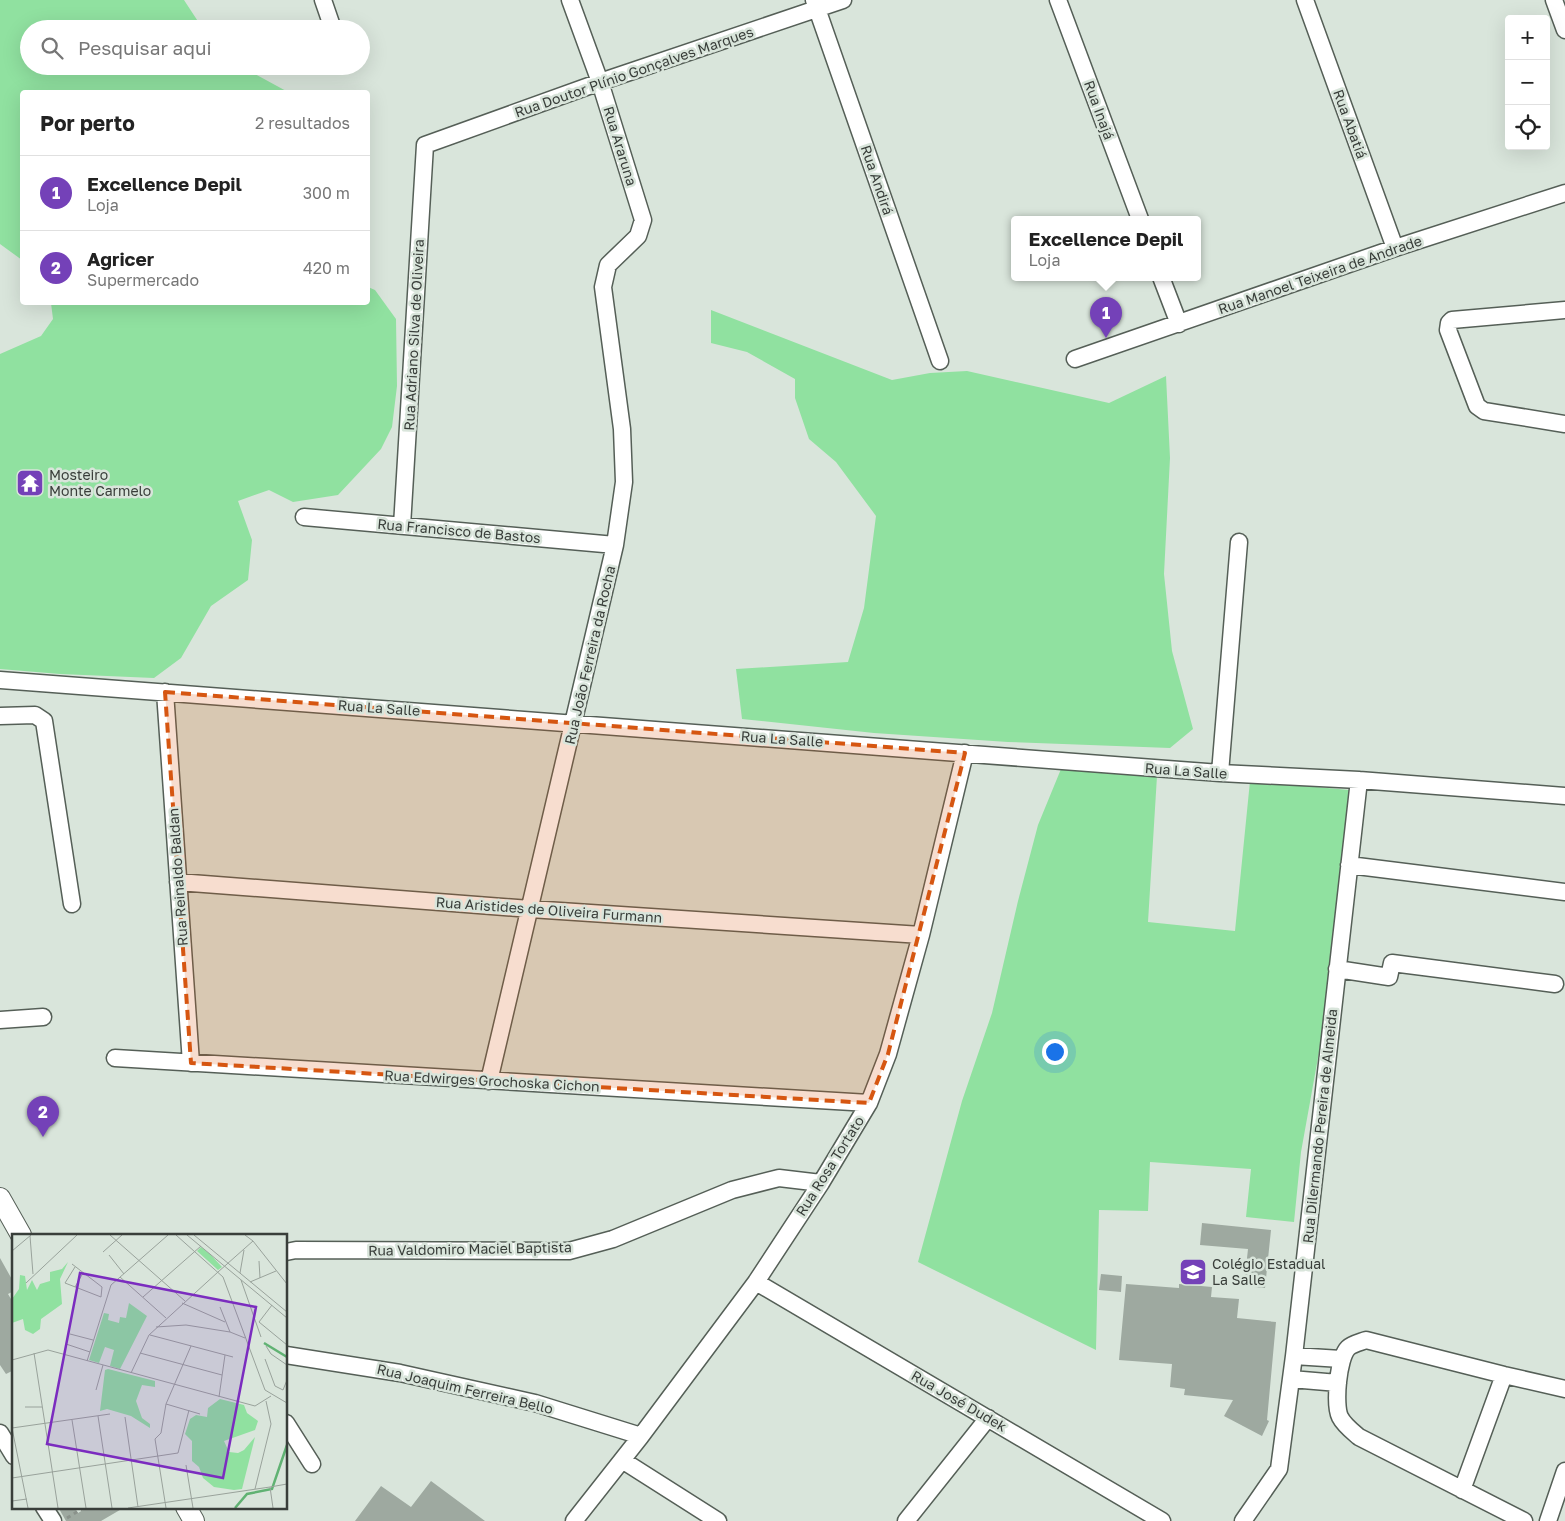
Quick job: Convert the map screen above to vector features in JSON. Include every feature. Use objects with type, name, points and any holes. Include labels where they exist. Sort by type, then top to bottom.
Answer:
[{"type":"main road","points":[[0,1198],[6,1220],[20,1234]]},
{"type":"main road","points":[[187,1508],[194,1521]]},
{"type":"street","points":[[323,0],[330,20]]},
{"type":"street","name":"Rua Araruna","points":[[570,0],[600,82],[643,220],[638,236]]},
{"type":"street","name":"Rua Doutor Plínio Gonçalves Marques","points":[[425,145],[816,5],[843,0]]},
{"type":"street","name":"Rua Inajá","points":[[1058,0],[1139,216]]},
{"type":"street","name":"Rua Abatiá","points":[[1305,0],[1395,248]]},
{"type":"street","points":[[1558,3],[1565,30]]},
{"type":"street","name":"Rua Andirá","points":[[816,5],[940,361]]},
{"type":"street","name":"Rua Adriano Silva de Oliveira","points":[[402,526],[425,145]]},
{"type":"street","name":"Rua Manoel Teixeira de Andrade","points":[[1076,359],[1395,248],[1565,193]]},
{"type":"street","name":"Rua João Ferreira da Rocha","points":[[489,1081],[615,545],[624,482],[622,429],[603,286],[608,265],[638,236]]},
{"type":"street","points":[[1162,281],[1178,324]]},
{"type":"street","points":[[1565,310],[1452,320],[1448,323],[1448,330],[1477,406],[1484,411],[1565,424]]},
{"type":"street","name":"Rua Francisco de Bastos","points":[[304,517],[615,545]]},
{"type":"street","points":[[1220,773],[1239,542]]},
{"type":"street","name":"Rua La Salle","points":[[0,680],[1220,773],[1358,780],[1565,796]]},
{"type":"street","name":"Rua Reinaldo Baldan","points":[[165,692],[191,1063]]},
{"type":"street","points":[[0,716],[35,715],[44,722],[72,904]]},
{"type":"street","name":"Rua Rosa Tortato","points":[[574,1521],[756,1282],[821,1183],[869,1103],[888,1054],[921,935],[965,754]]},
{"type":"street","name":"Rua Dilermando Pereira de Almeida","points":[[1243,1521],[1279,1469],[1294,1356],[1358,780]]},
{"type":"street","points":[[1349,865],[1565,892]]},
{"type":"street","name":"Rua Aristides de Oliveira Furmann","points":[[178,882],[530,909],[921,935]]},
{"type":"street","points":[[1337,969],[1389,978],[1392,962],[1555,984]]},
{"type":"street","points":[[0,1020],[43,1017]]},
{"type":"street","name":"Rua Edwirges Grochoska Cichon","points":[[114,1058],[869,1103]]},
{"type":"street","name":"Rua Valdomiro Maciel Baptista","points":[[288,1252],[296,1250],[569,1251],[613,1239],[732,1190],[779,1178],[821,1183]]},
{"type":"street","name":"Rua José Dudek","points":[[756,1282],[1162,1521]]},
{"type":"street","points":[[1524,1521],[1358,1437],[1339,1416],[1338,1383],[1341,1359],[1349,1347],[1366,1340],[1565,1389]]},
{"type":"street","name":"Rua Joaquim Ferreira Bello","points":[[288,1355],[400,1373],[535,1403],[640,1436]]},
{"type":"street","points":[[1294,1356],[1341,1359]]},
{"type":"street","points":[[1462,1490],[1504,1375]]},
{"type":"street","points":[[1291,1379],[1338,1383]]},
{"type":"street","points":[[906,1521],[988,1418]]},
{"type":"street","points":[[288,1426],[312,1464]]},
{"type":"street","points":[[0,1433],[12,1453]]},
{"type":"street","points":[[622,1460],[718,1521]]},
{"type":"street","points":[[1548,1521],[1565,1471]]},
{"type":"street","points":[[45,1508],[53,1521]]},
{"type":"path","points":[[62,1521],[83,1508]]},
{"type":"highlighted area","points":[[165,692],[965,753],[888,1054],[869,1103],[191,1063]]},
{"type":"green space","points":[[0,0],[184,0],[197,20],[20,20],[20,75],[257,75],[284,90],[20,90],[20,259],[0,244]]},
{"type":"green space","points":[[370,288],[375,290],[396,319],[397,386],[392,427],[381,449],[338,495],[293,502],[269,490],[238,501],[252,540],[248,580],[211,606],[181,658],[154,678],[0,669],[0,354],[41,336],[53,319],[51,305],[370,305]]},
{"type":"green space","points":[[711,310],[892,380],[930,373],[967,371],[1109,403],[1166,376],[1170,458],[1164,574],[1172,651],[1193,729],[1170,748],[1008,742],[874,733],[742,719],[736,669],[848,662],[864,608],[876,516],[836,462],[809,439],[795,398],[795,379],[747,352],[711,343]]},
{"type":"green space","points":[[1061,769],[1157,776],[1148,922],[1235,931],[1250,781],[1349,790],[1321,1041],[1301,1152],[1294,1222],[1246,1217],[1251,1169],[1150,1162],[1148,1211],[1099,1210],[1096,1350],[918,1262],[962,1101],[992,1013],[1038,825]]},
{"type":"building","points":[[1202,1223],[1271,1230],[1265,1288],[1244,1286],[1248,1249],[1200,1245]]},
{"type":"building","points":[[0,1258],[12,1279],[12,1292],[8,1294],[12,1301],[12,1371],[6,1374],[0,1365]]},
{"type":"building","points":[[1101,1274],[1122,1276],[1121,1292],[1099,1290]]},
{"type":"building","points":[[1126,1284],[1179,1288],[1179,1284],[1212,1287],[1211,1297],[1239,1299],[1237,1318],[1276,1322],[1267,1420],[1269,1421],[1262,1436],[1224,1416],[1233,1400],[1184,1395],[1185,1389],[1170,1387],[1172,1364],[1119,1360]]},
{"type":"building","points":[[431,1481],[485,1521],[355,1521],[381,1486],[411,1507]]},
{"type":"building","points":[[59,1508],[75,1508],[78,1513],[86,1508],[123,1508],[101,1521],[66,1521]]},
{"type":"place","name":"Excellence Depil","points":[[1106,338]]},
{"type":"place","name":"Mosteiro Monte Carmelo","points":[[30,483]]},
{"type":"place","name":"Agricer","points":[[43,1137]]},
{"type":"place","name":"Colégio Estadual La Salle","points":[[1193,1272]]}]
